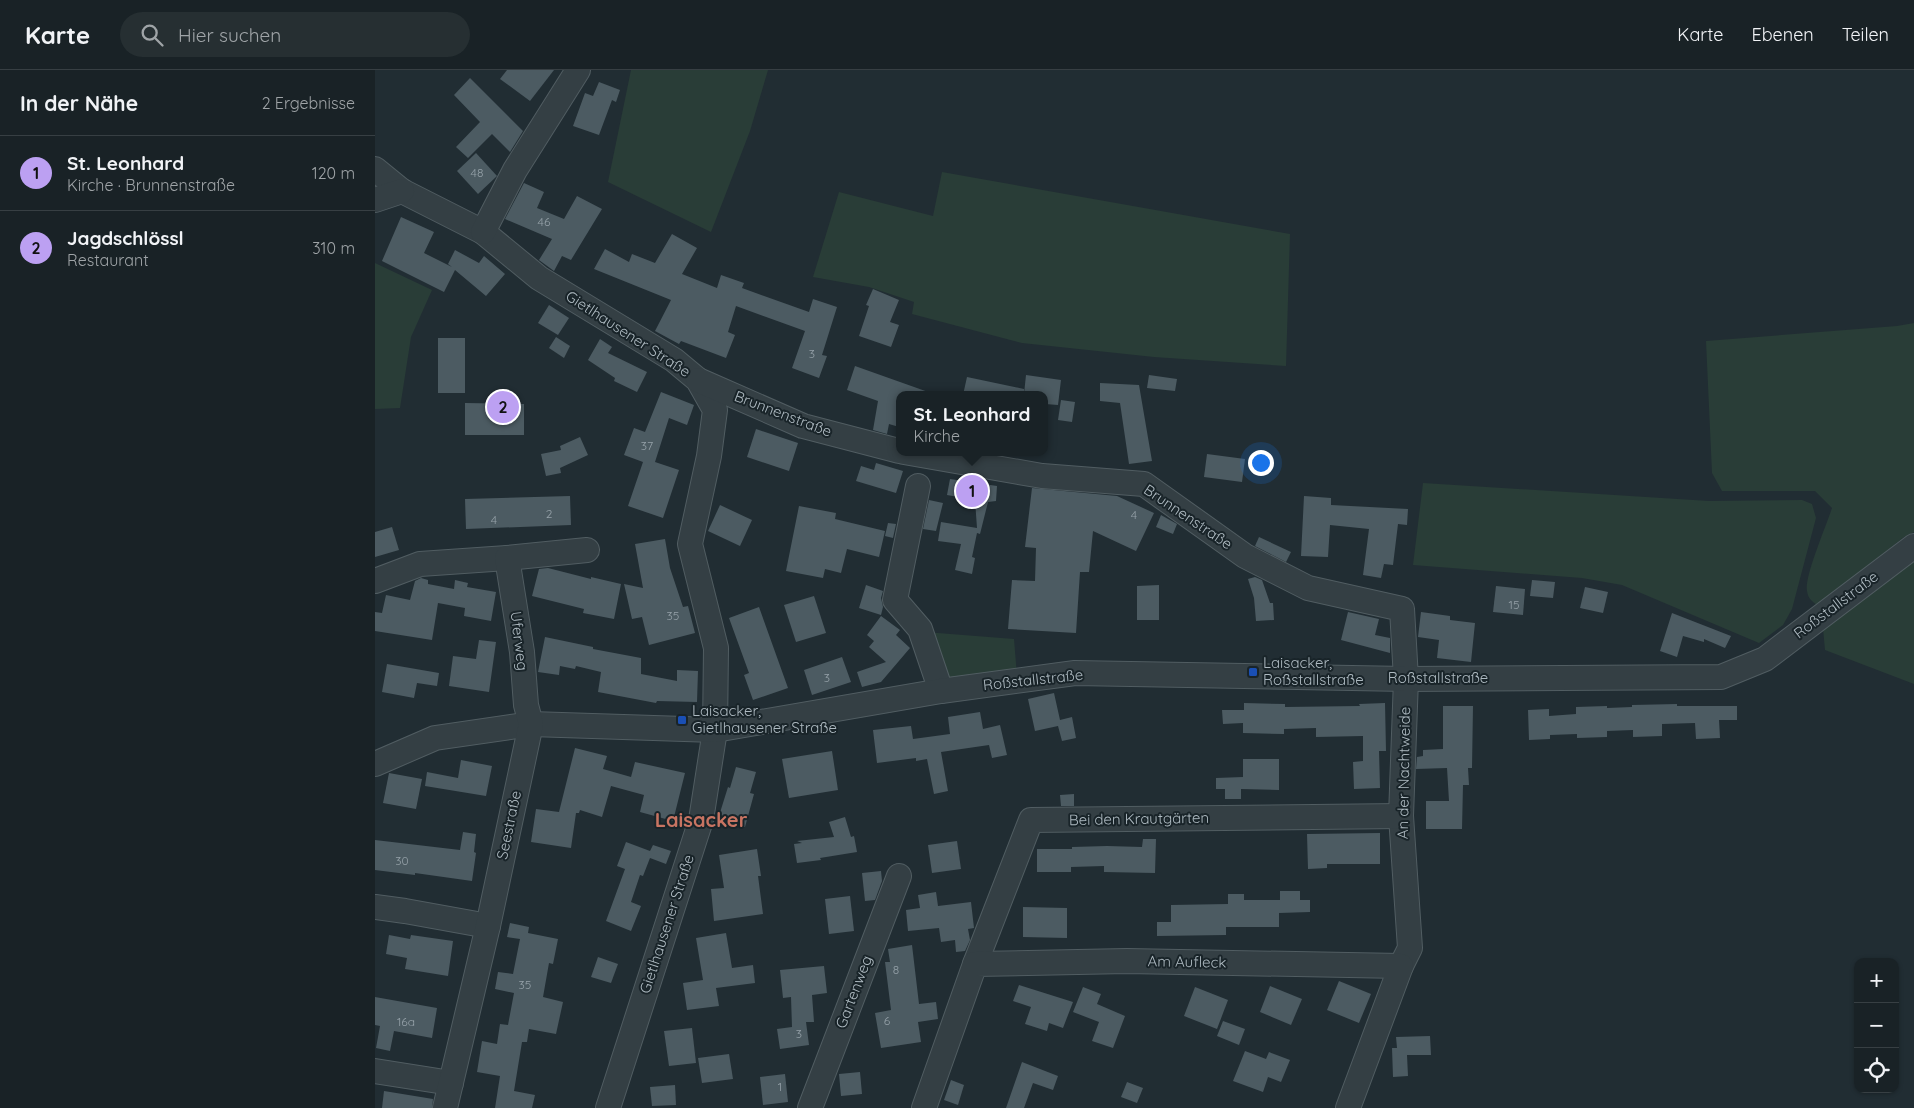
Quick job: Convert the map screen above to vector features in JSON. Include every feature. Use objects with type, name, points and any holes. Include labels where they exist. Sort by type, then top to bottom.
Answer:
[{"type":"street","points":[[483,232],[515,170],[578,70]]},
{"type":"street","name":"Gietlhausener Straße","points":[[375,169],[402,191],[483,232],[539,278],[673,360],[698,380],[715,410],[709,456],[690,544],[716,648],[715,730],[701,820],[608,1108]]},
{"type":"street","points":[[375,200],[402,191]]},
{"type":"street","name":"Brunnenstraße","points":[[698,380],[803,426],[896,450]]},
{"type":"street","name":"Brunnenstraße","points":[[927,456],[1035,475],[1143,484],[1245,556],[1308,588],[1402,609]]},
{"type":"street","points":[[918,486],[895,600],[920,629],[941,691]]},
{"type":"street","name":"Roßstallstraße","points":[[715,730],[941,691],[1075,673],[1406,679],[1721,678],[1765,659],[1914,546]]},
{"type":"street","points":[[375,581],[420,564],[587,550]]},
{"type":"street","name":"Uferweg","points":[[507,558],[522,652],[526,705],[531,724]]},
{"type":"street","name":"An der Nachtweide","points":[[1401,966],[1410,948],[1401,816],[1406,679],[1402,609]]},
{"type":"street","points":[[375,764],[435,738],[531,724],[715,730]]},
{"type":"street","name":"Seestraße","points":[[445,1108],[488,926],[531,724]]},
{"type":"street","name":"Bei den Krautgärten","points":[[975,964],[1031,820],[1401,816]]},
{"type":"street","name":"Gartenweg","points":[[810,1108],[899,876]]},
{"type":"street","points":[[375,907],[488,926]]},
{"type":"street","name":"Am Aufleck","points":[[975,964],[1127,962],[1401,966]]},
{"type":"street","points":[[924,1108],[975,964]]},
{"type":"street","points":[[1348,1108],[1401,966]]},
{"type":"street","points":[[375,1070],[451,1082]]},
{"type":"green space","points":[[631,70],[768,70],[750,131],[711,232],[608,182]]},
{"type":"green space","points":[[942,172],[1290,234],[1286,366],[1154,357],[1022,343],[912,314],[914,302],[869,287],[813,277],[839,192],[933,216]]},
{"type":"green space","points":[[375,263],[432,290],[411,337],[400,408],[375,409]]},
{"type":"green space","points":[[1914,323],[1914,532],[1904,537],[1818,606],[1808,596],[1807,584],[1812,563],[1832,508],[1815,491],[1722,491],[1712,473],[1706,341],[1897,326]]},
{"type":"green space","points":[[1423,483],[1709,501],[1802,500],[1812,504],[1816,518],[1792,609],[1783,625],[1759,643],[1622,585],[1582,578],[1413,565]]},
{"type":"green space","points":[[1914,559],[1914,684],[1825,650],[1823,628]]},
{"type":"green space","points":[[925,632],[1014,639],[1017,676],[944,686]]},
{"type":"building","points":[[507,70],[554,70],[530,101],[500,79]]},
{"type":"building","points":[[470,78],[523,131],[510,152],[492,134],[468,158],[456,147],[480,122],[454,95]]},
{"type":"building","points":[[599,82],[620,90],[616,102],[612,100],[599,135],[573,126],[585,93],[593,96]]},
{"type":"building","points":[[476,153],[497,176],[478,194],[457,171]]},
{"type":"building","points":[[524,183],[544,192],[537,208],[564,219],[577,196],[602,209],[571,260],[562,256],[554,271],[539,260],[552,239],[505,219]]},
{"type":"building","points":[[401,217],[434,232],[424,253],[452,267],[448,264],[455,250],[479,263],[484,256],[505,274],[486,296],[455,270],[444,292],[382,261]]},
{"type":"building","points":[[672,234],[697,248],[682,274],[717,288],[721,275],[744,283],[742,288],[809,312],[813,299],[837,307],[822,355],[827,356],[819,378],[792,368],[805,331],[736,306],[728,332],[735,335],[726,358],[681,341],[679,344],[655,331],[671,300],[594,269],[605,249],[629,262],[632,254],[655,263]]},
{"type":"building","points":[[873,289],[899,300],[890,322],[899,325],[891,347],[859,336],[869,306],[866,305]]},
{"type":"building","points":[[549,305],[569,318],[558,335],[538,323]]},
{"type":"building","points":[[556,337],[570,346],[564,358],[549,348]]},
{"type":"building","points":[[438,338],[465,338],[465,393],[438,393]]},
{"type":"building","points":[[600,339],[612,347],[608,353],[647,372],[637,392],[614,381],[615,378],[588,360]]},
{"type":"building","points":[[855,366],[925,391],[896,391],[896,426],[889,424],[887,434],[873,430],[878,401],[847,390]]},
{"type":"building","points":[[1026,375],[1061,380],[1058,405],[1048,404],[1048,391],[1024,391]]},
{"type":"building","points":[[1149,375],[1177,379],[1175,391],[1147,388]]},
{"type":"building","points":[[967,377],[1024,389],[1024,391],[964,391]]},
{"type":"building","points":[[1100,383],[1139,385],[1152,461],[1129,464],[1120,403],[1100,401]]},
{"type":"building","points":[[661,392],[694,405],[687,425],[669,418],[655,462],[679,470],[663,518],[628,506],[643,462],[624,455],[634,428],[645,432]]},
{"type":"building","points":[[1061,400],[1075,402],[1072,422],[1058,420]]},
{"type":"building","points":[[465,403],[524,404],[524,435],[465,435]]},
{"type":"building","points":[[756,429],[798,443],[789,471],[747,457]]},
{"type":"building","points":[[580,437],[588,455],[560,468],[561,473],[546,476],[541,454],[561,450],[560,446]]},
{"type":"building","points":[[1207,454],[1245,459],[1242,482],[1204,477]]},
{"type":"building","points":[[876,463],[903,471],[896,493],[856,481],[861,466],[874,470]]},
{"type":"building","points":[[950,479],[997,486],[996,501],[988,502],[980,534],[977,533],[972,557],[975,558],[972,574],[955,570],[961,544],[938,541],[941,522],[977,528],[975,500],[947,495]]},
{"type":"building","points":[[1032,488],[1117,496],[1154,513],[1136,551],[1093,531],[1089,572],[1080,572],[1076,633],[1008,629],[1012,580],[1035,581],[1036,548],[1025,547]]},
{"type":"building","points":[[570,496],[571,525],[466,529],[465,499]]},
{"type":"building","points":[[1304,496],[1331,498],[1331,505],[1408,509],[1407,525],[1398,524],[1393,565],[1384,564],[1381,578],[1363,575],[1369,529],[1330,525],[1328,557],[1301,556]]},
{"type":"building","points":[[929,500],[943,503],[936,531],[923,529]]},
{"type":"building","points":[[720,505],[752,520],[740,546],[708,531]]},
{"type":"building","points":[[799,506],[836,513],[835,519],[885,531],[879,557],[847,549],[841,573],[825,569],[823,578],[786,571]]},
{"type":"building","points":[[1161,515],[1177,524],[1173,534],[1156,527]]},
{"type":"building","points":[[888,523],[896,524],[893,538],[885,536]]},
{"type":"building","points":[[392,527],[399,550],[375,557],[375,532]]},
{"type":"building","points":[[1259,537],[1291,552],[1286,562],[1255,546]]},
{"type":"building","points":[[665,539],[670,568],[683,607],[688,606],[695,633],[649,645],[642,617],[632,619],[624,584],[643,588],[635,544]]},
{"type":"building","points":[[548,568],[591,579],[591,577],[621,584],[614,619],[583,613],[584,609],[532,596],[539,569]]},
{"type":"building","points":[[1255,577],[1262,580],[1270,603],[1273,603],[1274,620],[1256,621],[1254,598],[1248,579]]},
{"type":"building","points":[[421,578],[428,580],[428,584],[454,589],[455,580],[468,583],[467,587],[496,592],[491,621],[464,616],[465,608],[438,603],[432,640],[375,631],[375,612],[382,613],[386,595],[410,600],[415,581]]},
{"type":"building","points":[[1532,580],[1555,582],[1553,598],[1530,596]]},
{"type":"building","points":[[866,585],[883,591],[881,615],[859,608]]},
{"type":"building","points":[[1159,585],[1159,620],[1137,620],[1137,586]]},
{"type":"building","points":[[1496,586],[1525,589],[1523,615],[1493,612]]},
{"type":"building","points":[[1585,587],[1608,592],[1603,613],[1580,608]]},
{"type":"building","points":[[814,596],[826,633],[796,642],[784,605]]},
{"type":"building","points":[[759,607],[788,688],[753,700],[744,675],[749,673],[729,618]]},
{"type":"building","points":[[1348,612],[1379,619],[1375,635],[1390,638],[1390,653],[1341,640]]},
{"type":"building","points":[[1421,612],[1450,616],[1450,620],[1475,623],[1471,662],[1437,658],[1439,640],[1418,637]]},
{"type":"building","points":[[1672,613],[1731,636],[1725,648],[1704,639],[1704,642],[1683,636],[1677,657],[1660,651]]},
{"type":"building","points":[[881,616],[900,630],[896,635],[910,648],[881,682],[862,687],[857,672],[886,662],[869,647],[874,641],[867,635]]},
{"type":"building","points":[[545,637],[641,658],[641,674],[677,681],[677,670],[698,671],[697,702],[657,701],[656,703],[598,692],[601,672],[576,666],[575,669],[560,666],[559,675],[538,672]]},
{"type":"building","points":[[479,640],[496,642],[489,692],[449,686],[453,656],[476,659]]},
{"type":"building","points":[[842,657],[851,682],[812,695],[804,670]]},
{"type":"building","points":[[387,664],[439,673],[437,686],[417,683],[414,698],[382,692]]},
{"type":"building","points":[[1054,693],[1060,720],[1072,717],[1076,738],[1062,741],[1058,726],[1035,731],[1028,699]]},
{"type":"building","points":[[1244,703],[1285,704],[1285,707],[1360,706],[1359,704],[1385,703],[1386,751],[1379,751],[1380,788],[1354,789],[1353,762],[1363,761],[1363,736],[1316,737],[1316,728],[1284,729],[1284,734],[1243,733],[1243,723],[1223,724],[1222,710],[1244,710]]},
{"type":"building","points":[[1677,704],[1677,706],[1737,706],[1737,720],[1719,720],[1720,738],[1696,739],[1695,723],[1662,724],[1662,736],[1633,737],[1633,730],[1607,731],[1607,737],[1577,738],[1577,734],[1550,735],[1550,739],[1529,740],[1528,710],[1549,709],[1549,716],[1576,714],[1576,707],[1607,706],[1607,708],[1632,707],[1632,705]]},
{"type":"building","points":[[1443,706],[1473,706],[1472,768],[1468,768],[1469,785],[1463,785],[1462,829],[1426,829],[1426,801],[1449,801],[1447,768],[1416,769],[1417,757],[1423,756],[1423,750],[1443,749]]},
{"type":"building","points":[[980,712],[983,729],[1000,725],[1007,755],[992,758],[989,745],[941,752],[948,791],[934,794],[927,759],[916,761],[916,758],[877,763],[873,730],[911,726],[913,739],[950,734],[948,717]]},
{"type":"building","points":[[575,748],[607,756],[603,769],[631,777],[635,762],[685,773],[673,821],[640,812],[644,795],[611,786],[602,817],[580,810],[579,813],[576,813],[571,848],[531,842],[536,809],[559,812]]},
{"type":"building","points":[[832,751],[838,790],[789,798],[782,759]]},
{"type":"building","points":[[1243,759],[1279,759],[1279,790],[1241,789],[1241,799],[1225,799],[1225,789],[1216,789],[1216,778],[1243,777]]},
{"type":"building","points":[[461,760],[492,766],[486,796],[425,786],[427,772],[458,778]]},
{"type":"building","points":[[736,767],[756,772],[750,793],[754,794],[745,827],[718,819]]},
{"type":"building","points":[[389,773],[422,779],[416,809],[383,803]]},
{"type":"building","points":[[1074,794],[1074,806],[1061,806],[1060,795]]},
{"type":"building","points":[[845,817],[851,837],[854,836],[857,852],[797,863],[794,844],[802,843],[797,841],[834,837],[829,822]]},
{"type":"building","points":[[463,832],[476,834],[474,852],[476,853],[472,881],[415,873],[415,875],[375,870],[375,840],[460,850]]},
{"type":"building","points":[[1380,833],[1380,864],[1327,864],[1327,868],[1308,869],[1307,834]]},
{"type":"building","points":[[1143,839],[1156,839],[1155,873],[1104,872],[1104,866],[1071,867],[1071,872],[1037,872],[1037,849],[1107,846],[1142,847]]},
{"type":"building","points":[[957,841],[961,869],[932,873],[928,845]]},
{"type":"building","points":[[626,842],[650,851],[653,845],[671,851],[666,864],[650,858],[643,876],[640,875],[631,902],[641,906],[631,931],[606,921],[625,869],[617,866]]},
{"type":"building","points":[[757,849],[761,876],[758,876],[763,914],[714,921],[711,889],[724,888],[719,855]]},
{"type":"building","points":[[881,871],[882,881],[875,900],[865,901],[862,873]]},
{"type":"building","points":[[1280,891],[1300,891],[1300,900],[1310,900],[1310,912],[1279,913],[1279,927],[1226,927],[1226,935],[1157,936],[1157,922],[1171,922],[1171,905],[1228,904],[1228,894],[1244,894],[1244,900],[1280,900]]},
{"type":"building","points":[[936,892],[938,906],[971,902],[974,928],[968,929],[970,940],[965,951],[956,952],[955,940],[941,942],[939,928],[908,931],[906,910],[920,908],[918,895]]},
{"type":"building","points":[[850,896],[854,931],[829,934],[825,899]]},
{"type":"building","points":[[1023,907],[1067,908],[1067,938],[1023,937]]},
{"type":"building","points":[[510,923],[529,927],[528,933],[558,939],[553,964],[549,963],[543,997],[563,1002],[556,1034],[529,1029],[527,1042],[522,1042],[514,1091],[535,1095],[532,1108],[495,1108],[500,1076],[477,1072],[482,1041],[497,1044],[500,1024],[508,1025],[514,993],[495,989],[498,972],[513,974],[520,939],[507,937]]},
{"type":"building","points":[[726,933],[732,968],[753,965],[755,983],[716,988],[719,1006],[687,1010],[683,983],[703,980],[696,938]]},
{"type":"building","points":[[389,935],[410,939],[411,935],[453,941],[448,976],[405,969],[407,958],[386,954]]},
{"type":"building","points":[[912,945],[919,1004],[936,1002],[938,1019],[918,1022],[921,1042],[881,1048],[875,1013],[891,1010],[885,962],[890,962],[888,949]]},
{"type":"building","points":[[598,957],[618,964],[611,983],[591,977]]},
{"type":"building","points":[[824,966],[827,993],[812,995],[814,1022],[806,1022],[809,1045],[780,1049],[777,1029],[792,1027],[791,997],[783,998],[780,970]]},
{"type":"building","points":[[1339,981],[1371,994],[1359,1023],[1327,1010]]},
{"type":"building","points":[[1019,985],[1073,1002],[1063,1028],[1049,1023],[1047,1031],[1025,1024],[1031,1007],[1013,1001]]},
{"type":"building","points":[[1270,986],[1302,999],[1291,1025],[1260,1012]]},
{"type":"building","points":[[1083,987],[1101,994],[1097,1004],[1125,1016],[1113,1048],[1092,1041],[1099,1022],[1073,1012]]},
{"type":"building","points":[[1195,987],[1228,1000],[1217,1029],[1184,1016]]},
{"type":"building","points":[[375,997],[437,1008],[432,1038],[394,1031],[390,1051],[376,1048],[380,1026],[375,1025]]},
{"type":"building","points":[[1223,1021],[1245,1029],[1239,1045],[1217,1036]]},
{"type":"building","points":[[692,1028],[696,1063],[669,1066],[664,1031]]},
{"type":"building","points":[[1430,1036],[1431,1055],[1407,1055],[1408,1076],[1393,1077],[1392,1048],[1397,1048],[1396,1037]]},
{"type":"building","points":[[1245,1051],[1266,1059],[1269,1052],[1290,1060],[1281,1082],[1268,1077],[1263,1092],[1233,1081]]},
{"type":"building","points":[[729,1054],[733,1079],[702,1083],[698,1058]]},
{"type":"building","points":[[1022,1062],[1058,1076],[1053,1090],[1033,1083],[1024,1108],[1006,1108]]},
{"type":"building","points":[[860,1072],[862,1094],[841,1096],[839,1074]]},
{"type":"building","points":[[785,1074],[788,1102],[763,1105],[760,1077]]},
{"type":"building","points":[[951,1080],[964,1085],[958,1105],[944,1100]]},
{"type":"building","points":[[1127,1082],[1143,1088],[1137,1103],[1121,1097]]},
{"type":"building","points":[[675,1085],[676,1105],[652,1106],[650,1087]]},
{"type":"building","points":[[384,1091],[433,1099],[432,1108],[382,1108]]},
{"type":"place","name":"Jagdschlössl","points":[[503,407]]},
{"type":"place","name":"St. Leonhard","points":[[972,491]]},
{"type":"place","name":"Laisacker, Roßstallstraße","points":[[1253,672]]},
{"type":"place","name":"Laisacker, Gietlhausener Straße","points":[[682,720]]},
{"type":"district","name":"Laisacker","points":[[701,820]]}]
